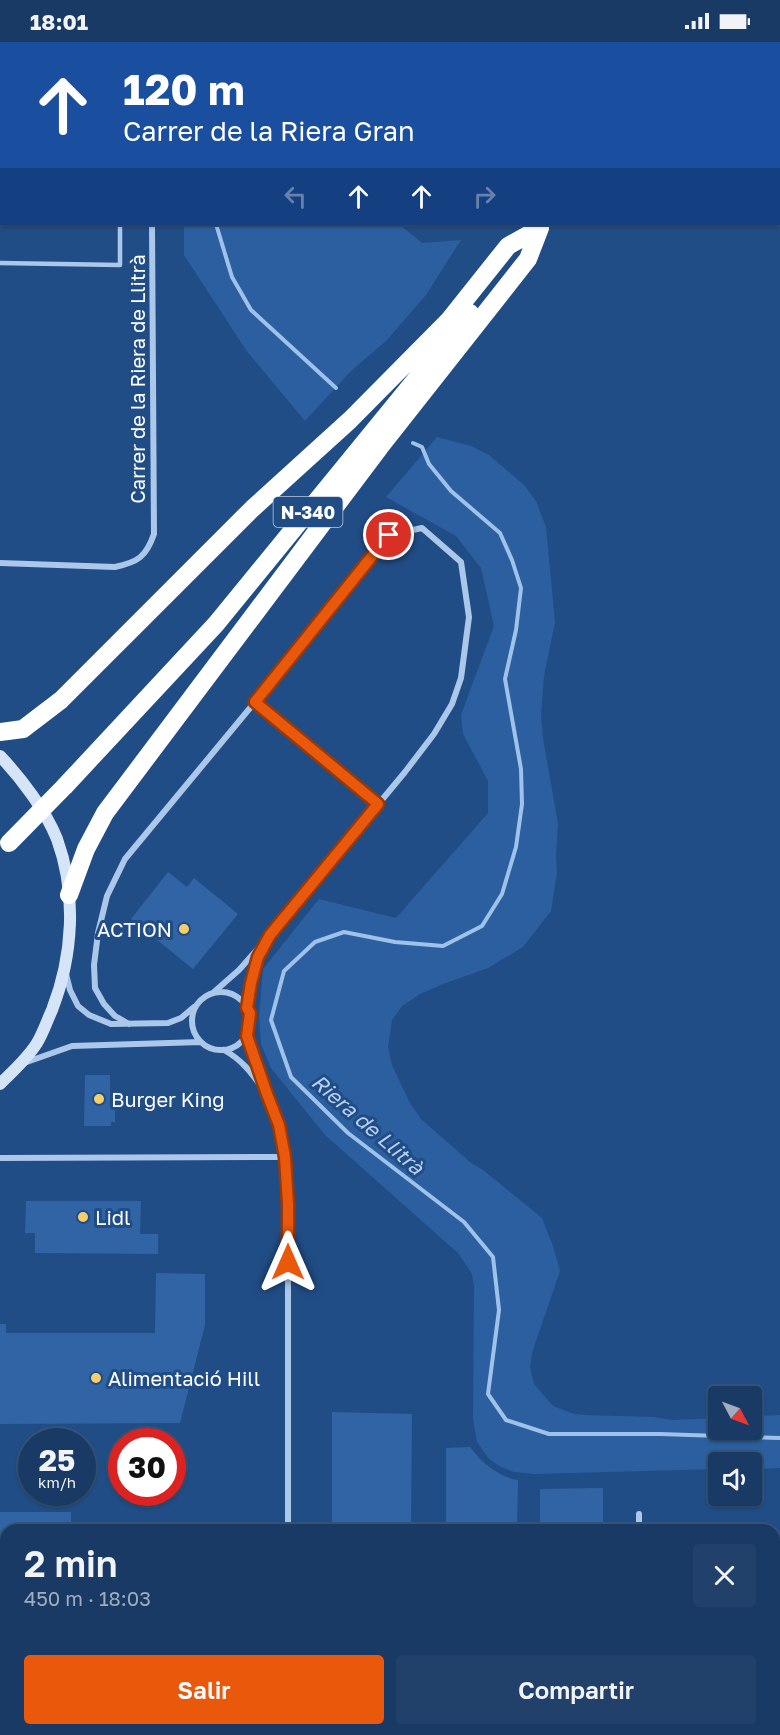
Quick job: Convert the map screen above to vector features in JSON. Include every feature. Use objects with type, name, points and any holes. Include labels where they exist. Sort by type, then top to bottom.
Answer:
[{"type":"highway","points":[[0,732],[23,729],[61,700],[252,509],[350,420],[432,337],[508,246],[541,226]]},
{"type":"highway","points":[[69,895],[86,849],[105,813],[380,447],[528,259],[541,226]]},
{"type":"highway","name":"N-340","points":[[5,848],[216,624],[541,226]]},
{"type":"street","name":"Carrer de la Riera de Llitrà","points":[[0,563],[116,567],[134,563],[145,552],[154,534],[152,225]]},
{"type":"street","points":[[65,970],[70,990],[78,1005],[89,1015],[111,1024],[129,1024],[168,1023],[181,1018],[239,970],[435,734],[452,704],[461,678],[469,616],[461,562],[422,528],[389,535],[125,859],[107,896],[98,933],[94,965],[95,988],[104,1004],[115,1016],[129,1024]]},
{"type":"street","points":[[255,702],[378,804]]},
{"type":"street","points":[[0,756],[29,790],[56,838],[69,895],[70,921],[65,970],[46,1024],[38,1041],[21,1064],[0,1084]]},
{"type":"street","points":[[247,1008],[258,957],[270,935]]},
{"type":"street","points":[[214,992],[236,995],[244,1002],[250,1013],[247,1036],[279,1125],[285,1157],[288,1204],[288,1524]]},
{"type":"street","points":[[195,1006],[192,1018],[193,1029],[207,1047],[230,1050],[239,1045],[247,1036]]},
{"type":"street","points":[[21,1064],[72,1046],[201,1042]]},
{"type":"street","points":[[224,1050],[237,1058],[250,1071],[267,1094]]},
{"type":"street","points":[[0,1158],[285,1157]]},
{"type":"street","points":[[639,1514],[639,1524]]},
{"type":"lane","points":[[0,263],[120,265],[120,225]]},
{"type":"shaded area","points":[[184,225],[400,225],[422,243],[461,240],[426,295],[387,340],[350,372],[305,421],[246,350],[184,255]]},
{"type":"shaded area","points":[[437,437],[471,446],[489,455],[524,485],[536,501],[546,527],[555,622],[544,676],[541,715],[558,824],[557,873],[551,911],[523,947],[488,968],[420,994],[402,1006],[392,1020],[388,1047],[392,1065],[410,1103],[421,1119],[470,1162],[542,1218],[560,1271],[532,1353],[530,1367],[534,1384],[553,1406],[574,1414],[585,1415],[653,1417],[673,1420],[708,1418],[708,1440],[762,1440],[762,1416],[780,1415],[780,1468],[762,1469],[762,1452],[708,1452],[708,1469],[534,1474],[514,1472],[489,1459],[477,1442],[473,1419],[474,1287],[472,1274],[459,1254],[325,1135],[271,1068],[261,1044],[259,1016],[263,969],[319,899],[396,918],[488,813],[488,781],[463,734],[461,715],[494,626],[481,568],[456,536],[386,497]]},
{"type":"building","name":"ACTION","points":[[168,872],[187,887],[194,878],[238,914],[193,969],[131,919]]},
{"type":"building","name":"Burger King","points":[[85,1075],[110,1075],[110,1095],[113,1095],[113,1102],[115,1102],[115,1122],[111,1122],[111,1126],[84,1126]]},
{"type":"building","name":"Lidl","points":[[26,1201],[141,1201],[140,1234],[158,1234],[158,1254],[35,1253],[35,1233],[25,1233]]},
{"type":"building","name":"Alimentació Hill","points":[[156,1273],[205,1274],[205,1325],[180,1423],[0,1424],[0,1324],[6,1324],[6,1333],[155,1333]]},
{"type":"building","points":[[332,1412],[412,1414],[411,1524],[332,1524]]},
{"type":"building","points":[[470,1447],[489,1467],[502,1475],[518,1480],[517,1524],[446,1524],[446,1448]]},
{"type":"building","points":[[603,1488],[603,1524],[540,1524],[540,1489]]},
{"type":"building","points":[[0,1512],[71,1512],[71,1524],[0,1524]]},
{"type":"waterway","name":"Riera de Llitrà","points":[[216,225],[232,277],[251,310],[336,388]]},
{"type":"waterway","name":"Riera de Llitrà","points":[[413,443],[422,447],[429,464],[451,491],[500,533],[521,588],[516,630],[505,679],[521,769],[522,804],[516,847],[502,894],[482,926],[443,946],[395,942],[344,932],[315,942],[284,971],[271,1020],[291,1077],[348,1133],[464,1222],[493,1257],[499,1310],[488,1394],[506,1420],[549,1434],[660,1434],[780,1438]]},
{"type":"place","name":"ACTION","points":[[184,929]]},
{"type":"place","name":"Burger King","points":[[99,1099]]},
{"type":"place","name":"Lidl","points":[[83,1217]]},
{"type":"place","name":"Alimentació Hill","points":[[96,1378]]},
{"type":"route","points":[[288,1262],[285,1157],[279,1125],[247,1036],[250,1013],[247,1008],[251,983],[258,957],[270,935],[378,804],[255,702],[389,535]]}]
